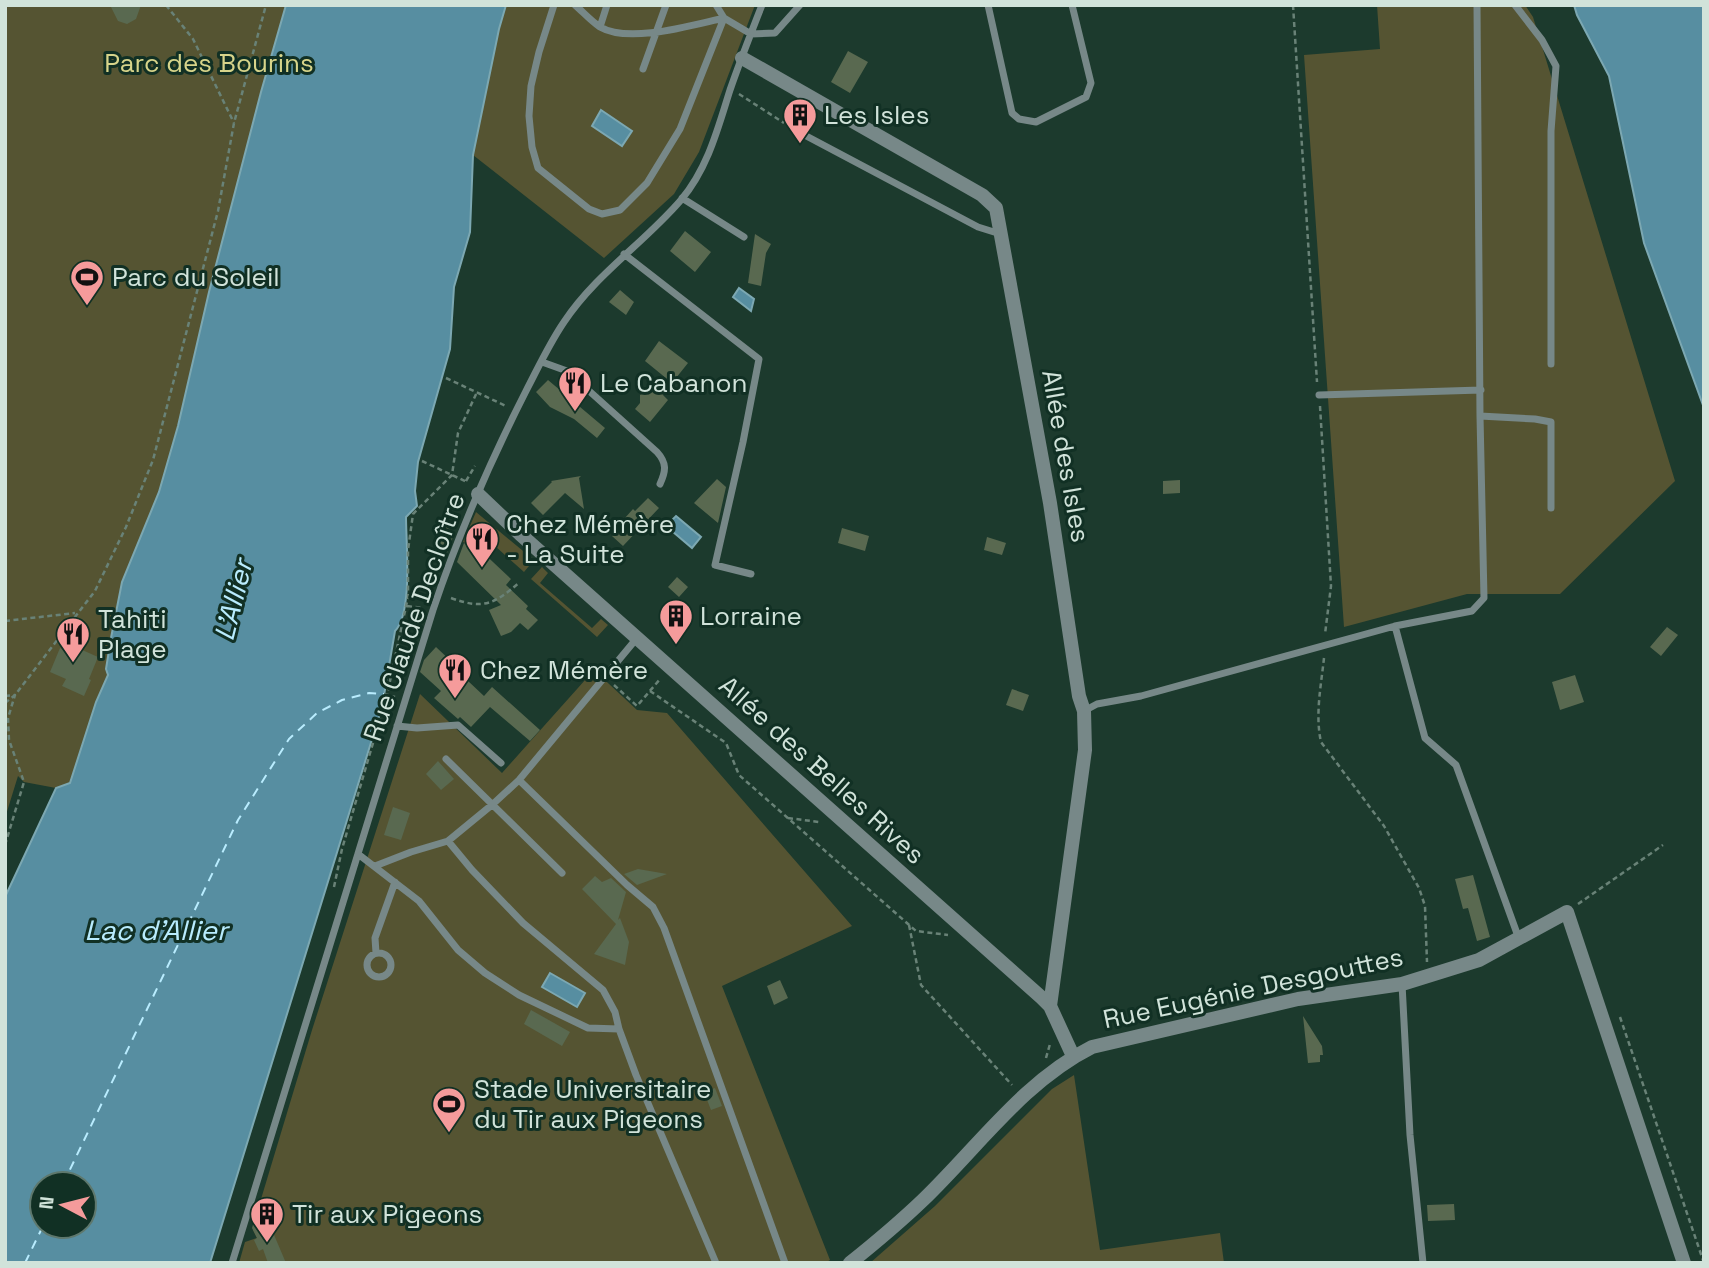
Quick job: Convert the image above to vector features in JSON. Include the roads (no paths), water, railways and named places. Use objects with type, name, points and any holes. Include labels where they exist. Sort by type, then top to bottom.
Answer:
[{"type":"street","name":"Allée des Isles","points":[[742,58],[982,195],[996,208],[1050,503],[1079,696],[1084,711],[1085,750],[1050,1006]]},
{"type":"street","name":"Allée des Belles Rives","points":[[478,494],[1050,1006],[1073,1056]]},
{"type":"street","name":"Rue Eugénie Desgouttes","points":[[850,1263],[922,1200],[1023,1097],[1073,1056],[1092,1047],[1298,999],[1402,984],[1479,960],[1567,912],[1684,1263]]},
{"type":"lane","points":[[554,5],[531,86],[529,116],[532,147],[538,168],[589,209],[602,214],[620,210],[647,183],[680,129],[724,18]]},
{"type":"lane","points":[[575,5],[600,27],[620,34],[657,32],[724,18]]},
{"type":"lane","points":[[600,27],[607,5]]},
{"type":"lane","points":[[643,69],[666,5]]},
{"type":"lane","points":[[716,5],[724,18],[751,34],[775,33],[800,5]]},
{"type":"lane","name":"Rue Claude Decloître","points":[[232,1263],[439,593],[478,494],[513,418],[564,321],[586,292],[682,198],[702,167],[712,147],[762,5]]},
{"type":"lane","points":[[988,5],[1013,113],[1019,119],[1036,122],[1086,97],[1091,83],[1072,5]]},
{"type":"lane","points":[[1084,711],[1097,704],[1141,696],[1395,626],[1472,611],[1484,598],[1480,416],[1478,5]]},
{"type":"lane","points":[[1515,5],[1542,40],[1556,66],[1551,131],[1551,364]]},
{"type":"lane","points":[[813,98],[795,130],[978,227],[994,232],[1001,231]]},
{"type":"lane","points":[[682,198],[744,237]]},
{"type":"lane","points":[[624,254],[759,359],[715,565],[751,574]]},
{"type":"lane","points":[[541,362],[566,370],[657,452],[666,465],[660,484]]},
{"type":"lane","points":[[1319,395],[1481,390]]},
{"type":"lane","points":[[1480,416],[1551,422],[1551,508]]},
{"type":"lane","points":[[1395,626],[1425,738],[1456,765],[1519,939]]},
{"type":"lane","points":[[376,866],[448,841],[493,804],[519,780],[637,638]]},
{"type":"lane","points":[[397,726],[416,728],[458,725],[501,763]]},
{"type":"lane","points":[[446,759],[562,873]]},
{"type":"lane","points":[[519,780],[627,886],[653,907],[664,928],[785,1263]]},
{"type":"lane","points":[[448,841],[523,923],[603,989],[615,1012],[636,1075],[716,1263]]},
{"type":"lane","points":[[358,854],[419,901],[458,950],[496,981],[588,1028],[619,1029]]},
{"type":"lane","points":[[376,953],[375,938],[395,882]]},
{"type":"lane","points":[[1402,984],[1410,1135],[1423,1263]]},
{"type":"water","name":"Lac d'Allier","points":[[286,5],[506,5],[473,155],[470,232],[454,287],[450,349],[418,462],[415,491],[417,506],[406,517],[406,594],[401,622],[395,631],[382,707],[210,1263],[5,1263],[5,897],[56,788],[70,783],[96,702],[108,675],[106,669],[122,582],[159,492],[178,426],[209,292]]},
{"type":"water","points":[[1574,5],[1704,5],[1704,408],[1644,243],[1609,76]]},
{"type":"water","points":[[601,110],[632,131],[622,146],[592,126]]},
{"type":"water","points":[[739,288],[754,299],[751,311],[733,297]]},
{"type":"water","points":[[676,516],[701,537],[692,548],[666,526]]},
{"type":"water","points":[[550,973],[585,993],[577,1007],[542,987]]},
{"type":"place","name":"Les Isles","points":[[800,145]]},
{"type":"place","name":"Parc du Soleil","points":[[87,307]]},
{"type":"place","name":"Le Cabanon","points":[[575,413]]},
{"type":"place","name":"Chez Mémère - La Suite","points":[[482,569]]},
{"type":"place","name":"Lorraine","points":[[676,646]]},
{"type":"place","name":"Tahiti Plage","points":[[73,664]]},
{"type":"place","name":"Chez Mémère","points":[[455,700]]},
{"type":"place","name":"Stade Universitaire du Tir aux Pigeons","points":[[449,1134]]},
{"type":"place","name":"Tir aux Pigeons","points":[[267,1244]]},
{"type":"park label","name":"Parc des Bourins","points":[[209,63]]},
{"type":"water label","name":"L'Allier","points":[[233,600]]}]
